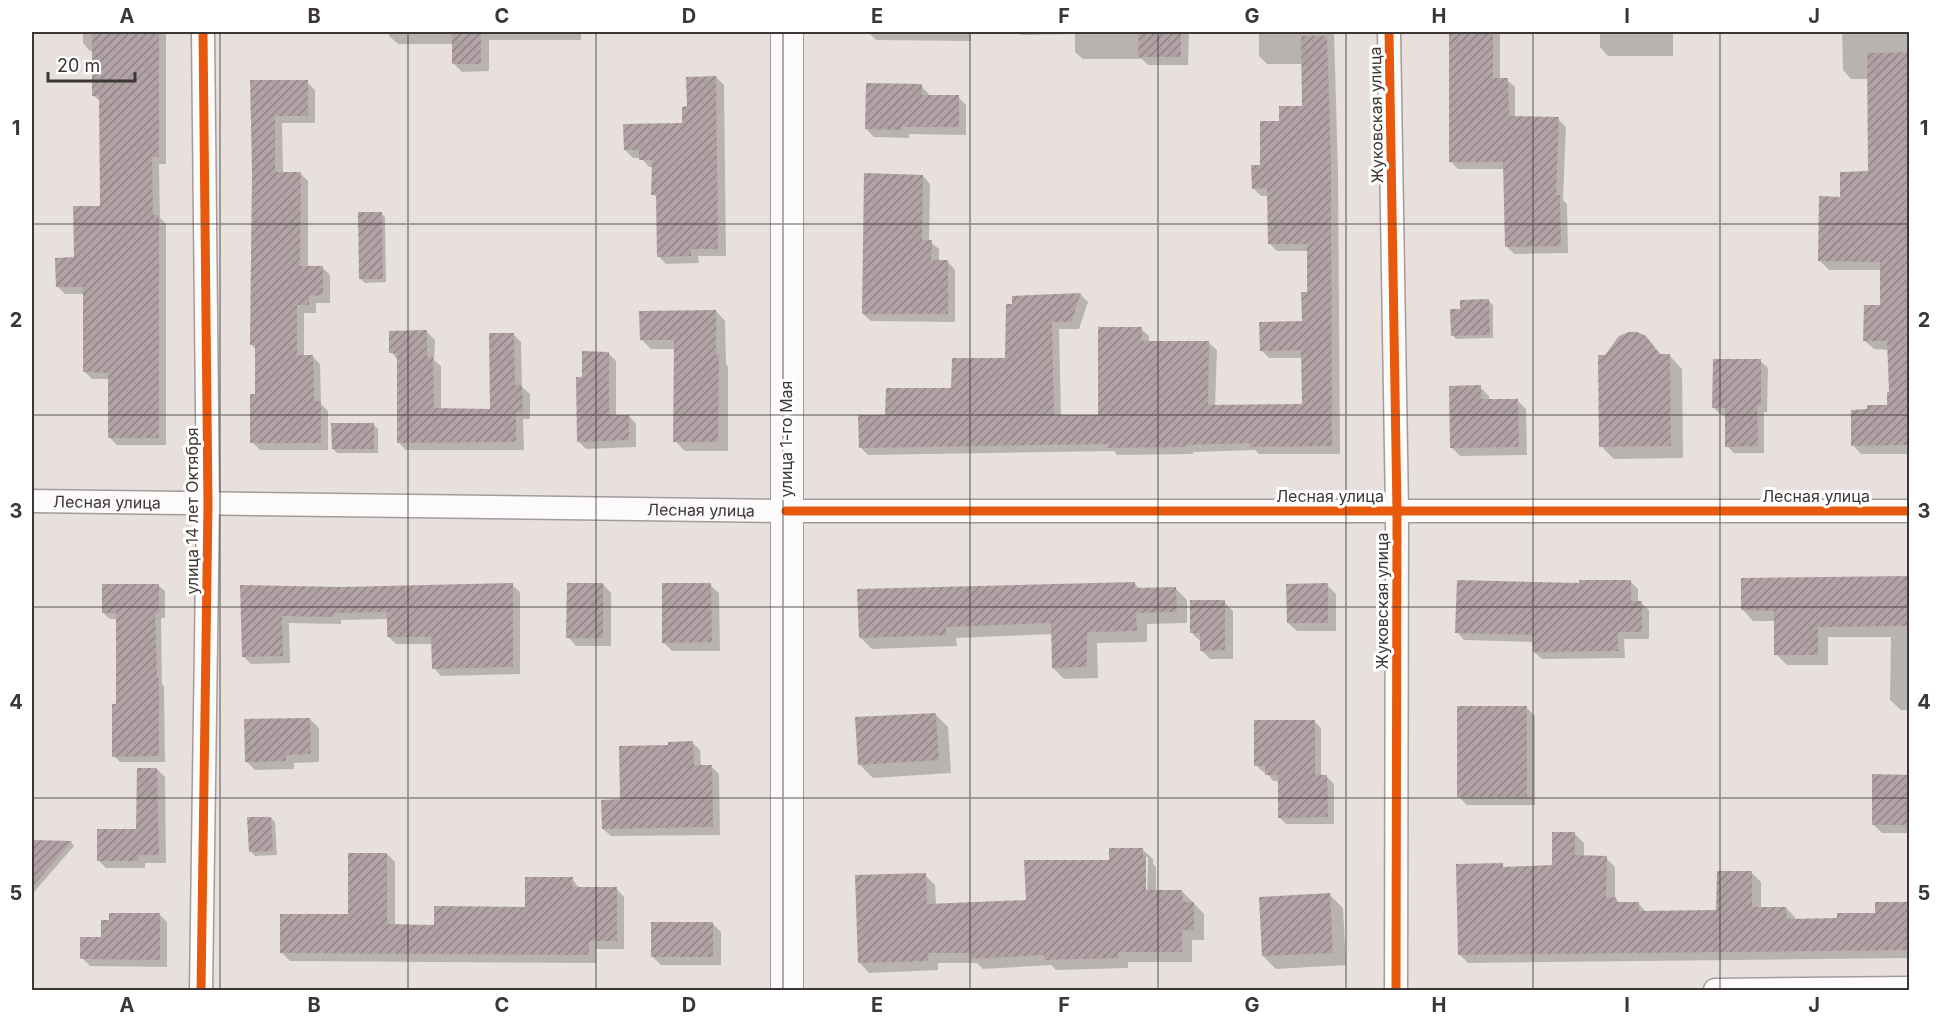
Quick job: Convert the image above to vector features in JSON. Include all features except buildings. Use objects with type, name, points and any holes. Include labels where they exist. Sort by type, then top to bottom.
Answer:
[{"type":"main road","name":"улица 1-го Мая","points":[[787,990],[788,32]]},
{"type":"street","name":"улица 14 лет Октября","points":[[201,990],[208,504],[203,32]]},
{"type":"street","name":"Жуковская улица","points":[[1389,32],[1397,511],[1396,990]]},
{"type":"street","name":"Лесная улица","points":[[32,501],[786,511],[1910,511]]},
{"type":"street","points":[[1715,990],[1910,988]]},
{"type":"cycle path","points":[[201,990],[208,504],[203,32]]},
{"type":"cycle path","points":[[1389,32],[1397,511],[1396,990]]},
{"type":"cycle path","points":[[786,511],[1910,511]]}]
